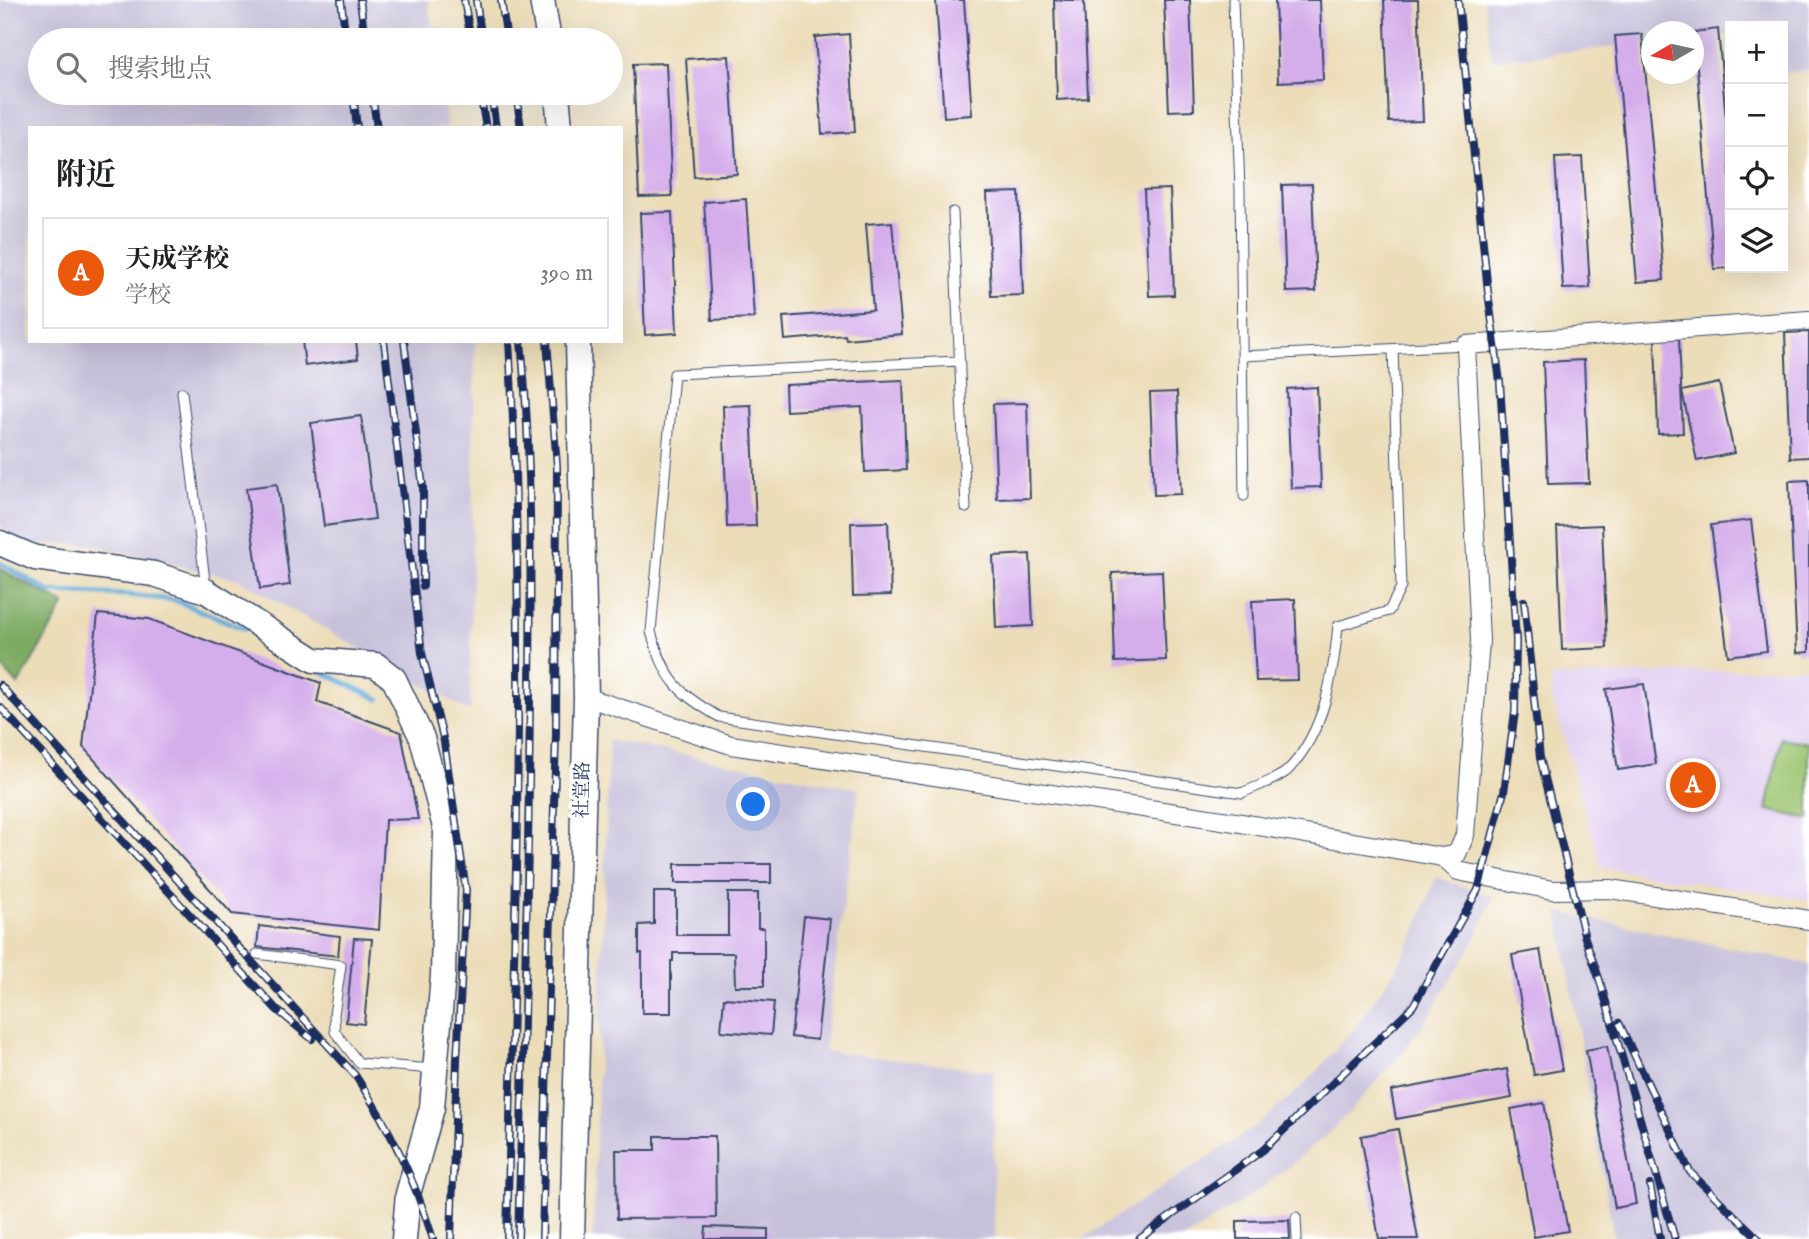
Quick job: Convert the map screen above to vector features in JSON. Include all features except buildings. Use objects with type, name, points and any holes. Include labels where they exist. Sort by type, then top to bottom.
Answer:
[{"type":"street","points":[[542,0],[547,28]]},
{"type":"street","points":[[558,105],[560,126]]},
{"type":"street","points":[[586,697],[732,745],[1235,822],[1442,857],[1457,854],[1465,835],[1480,641],[1466,345],[1809,320]]},
{"type":"street","name":"社堂路","points":[[572,1239],[586,697],[578,343]]},
{"type":"street","points":[[0,543],[35,558],[155,574],[206,591],[314,660],[376,665],[394,679],[422,738],[446,831],[443,975],[432,1108],[408,1194],[404,1239]]},
{"type":"street","points":[[1442,857],[1458,871],[1552,890],[1610,889],[1809,920]]},
{"type":"lane","points":[[1233,0],[1240,190],[1244,496]]},
{"type":"lane","points":[[953,212],[966,508]]},
{"type":"lane","points":[[1242,356],[1466,345]]},
{"type":"lane","points":[[960,360],[674,374],[651,632],[662,667],[687,698],[719,717],[1242,793],[1289,770],[1321,720],[1334,662],[1338,626],[1389,611],[1401,587],[1393,349]]},
{"type":"lane","points":[[182,393],[206,591]]},
{"type":"lane","points":[[257,954],[341,965],[334,1015],[335,1032],[359,1063],[435,1069]]},
{"type":"lane","points":[[1296,1217],[1297,1239]]},
{"type":"shaded area","points":[[0,0],[428,0],[432,28],[28,28],[28,105],[444,105],[447,126],[28,126],[28,343],[475,343],[470,712],[240,580],[89,544],[26,545],[0,526]]},
{"type":"shaded area","points":[[1484,0],[1809,0],[1809,70],[1788,72],[1788,21],[1725,21],[1725,35],[1704,37],[1704,21],[1641,21],[1641,44],[1492,60]]},
{"type":"shaded area","points":[[1809,667],[1809,900],[1602,868],[1553,702],[1551,677]]},
{"type":"shaded area","points":[[609,740],[859,789],[824,1051],[993,1071],[994,1239],[593,1239]]},
{"type":"shaded area","points":[[1436,877],[1494,897],[1471,947],[1427,1019],[1403,1052],[1351,1111],[1262,1188],[1184,1239],[1082,1239],[1255,1127],[1307,1082],[1353,1030],[1397,967],[1415,933]]},
{"type":"shaded area","points":[[1558,912],[1809,964],[1809,1239],[1614,1239]]},
{"type":"green space","points":[[0,569],[65,604],[18,685],[0,665]]},
{"type":"green space","points":[[1781,738],[1809,743],[1809,819],[1767,810]]},
{"type":"waterway","points":[[0,563],[50,592],[174,600],[245,629]]},
{"type":"waterway","points":[[318,670],[379,699]]},
{"type":"railway","points":[[341,0],[344,28]]},
{"type":"railway","points":[[360,0],[364,28]]},
{"type":"railway","points":[[464,0],[469,28]]},
{"type":"railway","points":[[476,0],[480,28]]},
{"type":"railway","points":[[501,0],[505,28]]},
{"type":"railway","points":[[1139,1239],[1263,1150],[1413,1006],[1478,890],[1504,792],[1515,712],[1516,640],[1500,382],[1458,0]]},
{"type":"railway","points":[[354,105],[357,126]]},
{"type":"railway","points":[[374,105],[377,126]]},
{"type":"railway","points":[[482,105],[486,126]]},
{"type":"railway","points":[[493,105],[496,126]]},
{"type":"railway","points":[[518,105],[521,126]]},
{"type":"railway","points":[[384,343],[422,653],[444,742],[466,890],[451,1239]]},
{"type":"railway","points":[[404,343],[423,487],[423,586]]},
{"type":"railway","points":[[507,1239],[518,678],[509,343]]},
{"type":"railway","points":[[518,1239],[531,602],[529,472],[521,343]]},
{"type":"railway","points":[[542,1239],[556,733],[557,466],[547,343]]},
{"type":"railway","points":[[1524,601],[1540,758],[1585,938],[1675,1239]]},
{"type":"railway","points":[[0,685],[355,1075],[400,1154],[433,1239]]},
{"type":"railway","points":[[0,707],[276,1009],[312,1039]]},
{"type":"railway","points":[[1619,1023],[1690,1172],[1759,1239]]},
{"type":"railway","points":[[1650,1185],[1660,1239]]},
{"type":"place","name":"天成学校","points":[[1693,785]]}]
